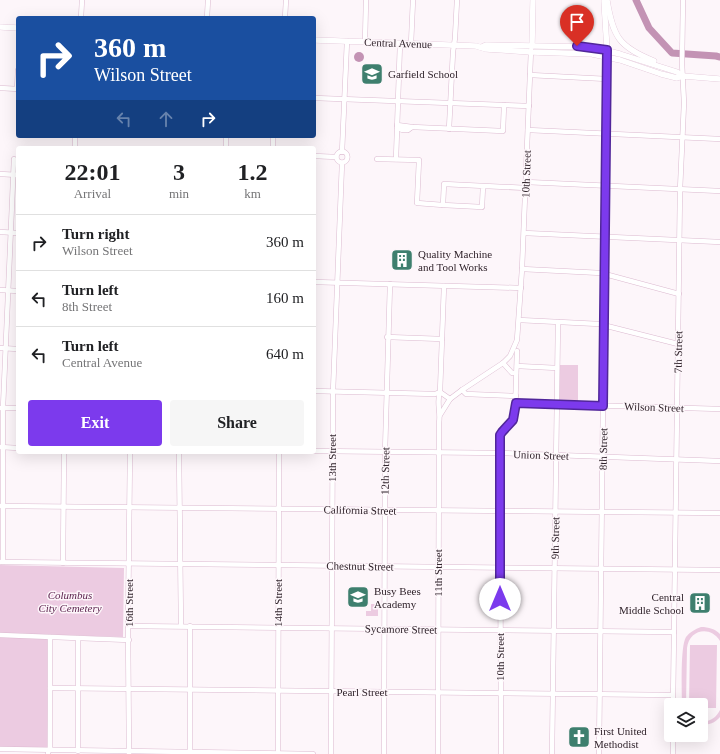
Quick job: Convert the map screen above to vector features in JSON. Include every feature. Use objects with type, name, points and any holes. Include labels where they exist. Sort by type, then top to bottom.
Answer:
[{"type":"main road","name":"10th Street","points":[[531,49],[533,0]]},
{"type":"main road","name":"8th Street","points":[[604,0],[607,50]]},
{"type":"main road","points":[[607,0],[612,26],[623,44],[630,51],[656,62],[661,68]]},
{"type":"main road","points":[[0,27],[16,28]]},
{"type":"main road","name":"Central Avenue","points":[[316,40],[482,47],[486,45],[577,52],[625,61],[677,78],[683,76],[720,79]]},
{"type":"main road","name":"Central Avenue","points":[[531,49],[577,46],[607,50],[677,72],[683,76]]},
{"type":"street","points":[[81,16],[82,0]]},
{"type":"street","points":[[207,16],[208,0]]},
{"type":"street","points":[[285,16],[286,0]]},
{"type":"street","points":[[365,42],[366,0]]},
{"type":"street","points":[[411,44],[413,0]]},
{"type":"street","points":[[449,129],[457,0]]},
{"type":"street","name":"7th Street","points":[[673,695],[680,190],[684,102],[682,63],[683,0]]},
{"type":"street","points":[[342,152],[347,41]]},
{"type":"street","points":[[396,159],[400,43]]},
{"type":"street","name":"10th Street","points":[[501,754],[500,435],[513,420],[516,403],[516,349],[524,233],[531,49]]},
{"type":"street","name":"8th Street","points":[[599,754],[607,50]]},
{"type":"street","points":[[530,75],[607,79]]},
{"type":"street","points":[[0,88],[16,89]]},
{"type":"street","points":[[316,98],[529,106]]},
{"type":"street","points":[[397,126],[408,130],[412,127],[503,131],[504,105]]},
{"type":"street","points":[[528,130],[720,139]]},
{"type":"street","points":[[316,156],[336,157],[342,152]]},
{"type":"street","points":[[336,157],[338,162],[342,163],[346,160],[346,154],[342,152]]},
{"type":"street","points":[[1,562],[2,408],[11,233],[16,175],[14,159]]},
{"type":"street","points":[[377,159],[418,160],[417,203],[482,206],[483,186]]},
{"type":"street","name":"13th Street","points":[[331,754],[333,392],[342,163]]},
{"type":"street","points":[[0,174],[16,175]]},
{"type":"street","points":[[526,182],[720,192]]},
{"type":"street","points":[[443,205],[444,184],[526,188]]},
{"type":"street","points":[[0,232],[16,233]]},
{"type":"street","points":[[524,233],[720,242]]},
{"type":"street","points":[[522,269],[605,274],[679,294]]},
{"type":"street","points":[[316,282],[521,288]]},
{"type":"street","name":"12th Street","points":[[384,754],[384,510],[387,337],[390,284]]},
{"type":"street","name":"11th Street","points":[[438,754],[438,423],[440,415],[438,408],[438,397],[440,392],[444,286]]},
{"type":"street","points":[[0,290],[16,291]]},
{"type":"street","points":[[519,320],[599,324],[678,344]]},
{"type":"street","name":"9th Street","points":[[552,754],[558,322]]},
{"type":"street","points":[[387,337],[442,339]]},
{"type":"street","points":[[0,348],[16,349]]},
{"type":"street","points":[[440,415],[450,399],[503,363],[516,349]]},
{"type":"street","points":[[503,363],[512,373],[516,373]]},
{"type":"street","points":[[516,366],[557,368]]},
{"type":"street","points":[[462,390],[466,394],[516,396]]},
{"type":"street","points":[[316,391],[435,394],[440,392],[450,399]]},
{"type":"street","name":"Wilson Street","points":[[516,403],[720,409]]},
{"type":"street","points":[[2,408],[16,408]]},
{"type":"street","points":[[2,447],[16,448]]},
{"type":"street","name":"Union Street","points":[[316,451],[500,453],[720,461]]},
{"type":"street","points":[[63,563],[64,454]]},
{"type":"street","name":"16th Street","points":[[129,753],[128,626],[130,454]]},
{"type":"street","points":[[179,454],[181,626]]},
{"type":"street","name":"14th Street","points":[[278,754],[279,454]]},
{"type":"street","name":"California Street","points":[[1,506],[720,513]]},
{"type":"street","name":"Chestnut Street","points":[[1,562],[720,570]]},
{"type":"street","name":"Sycamore Street","points":[[128,626],[674,632]]},
{"type":"street","points":[[190,626],[190,753]]},
{"type":"street","points":[[0,636],[129,640]]},
{"type":"street","points":[[48,753],[50,748],[50,637]]},
{"type":"street","points":[[78,638],[78,751]]},
{"type":"street","name":"Pearl Street","points":[[50,688],[673,695]]},
{"type":"street","points":[[673,742],[673,754]]},
{"type":"street","points":[[0,750],[48,753],[78,751],[129,753],[313,754]]},
{"type":"green space","points":[[559,365],[578,365],[578,403],[558,402]]},
{"type":"green space","name":"Columbus City Cemetery","points":[[0,565],[124,568],[123,637],[0,633]]},
{"type":"green space","points":[[371,604],[378,604],[378,616],[366,616],[366,611],[371,611]]},
{"type":"green space","points":[[701,627],[712,629],[720,634],[720,641],[716,636],[706,631],[700,632],[692,637],[687,648],[686,698],[682,698],[684,642],[686,637]]},
{"type":"green space","points":[[0,635],[50,637],[47,748],[0,749]]},
{"type":"green space","points":[[690,645],[717,645],[716,708],[708,708],[708,698],[689,698]]},
{"type":"green space","points":[[720,710],[720,717],[716,721],[708,724],[708,721],[717,715]]},
{"type":"shaded area","points":[[357,52],[361,52],[363,53],[363,61],[357,62],[354,59],[354,55]]},
{"type":"waterway","points":[[636,0],[649,28],[672,53],[720,57]]},
{"type":"place","name":"Garfield School","points":[[372,74]]},
{"type":"place","name":"Quality Machine and Tool Works","points":[[402,260]]},
{"type":"place","name":"Busy Bees Academy","points":[[358,597]]},
{"type":"place","name":"Central Middle School","points":[[700,603]]},
{"type":"place","name":"First United Methodist","points":[[579,737]]},
{"type":"route","points":[[500,599],[500,435],[513,420],[516,403],[603,406],[607,50],[577,46]]}]
